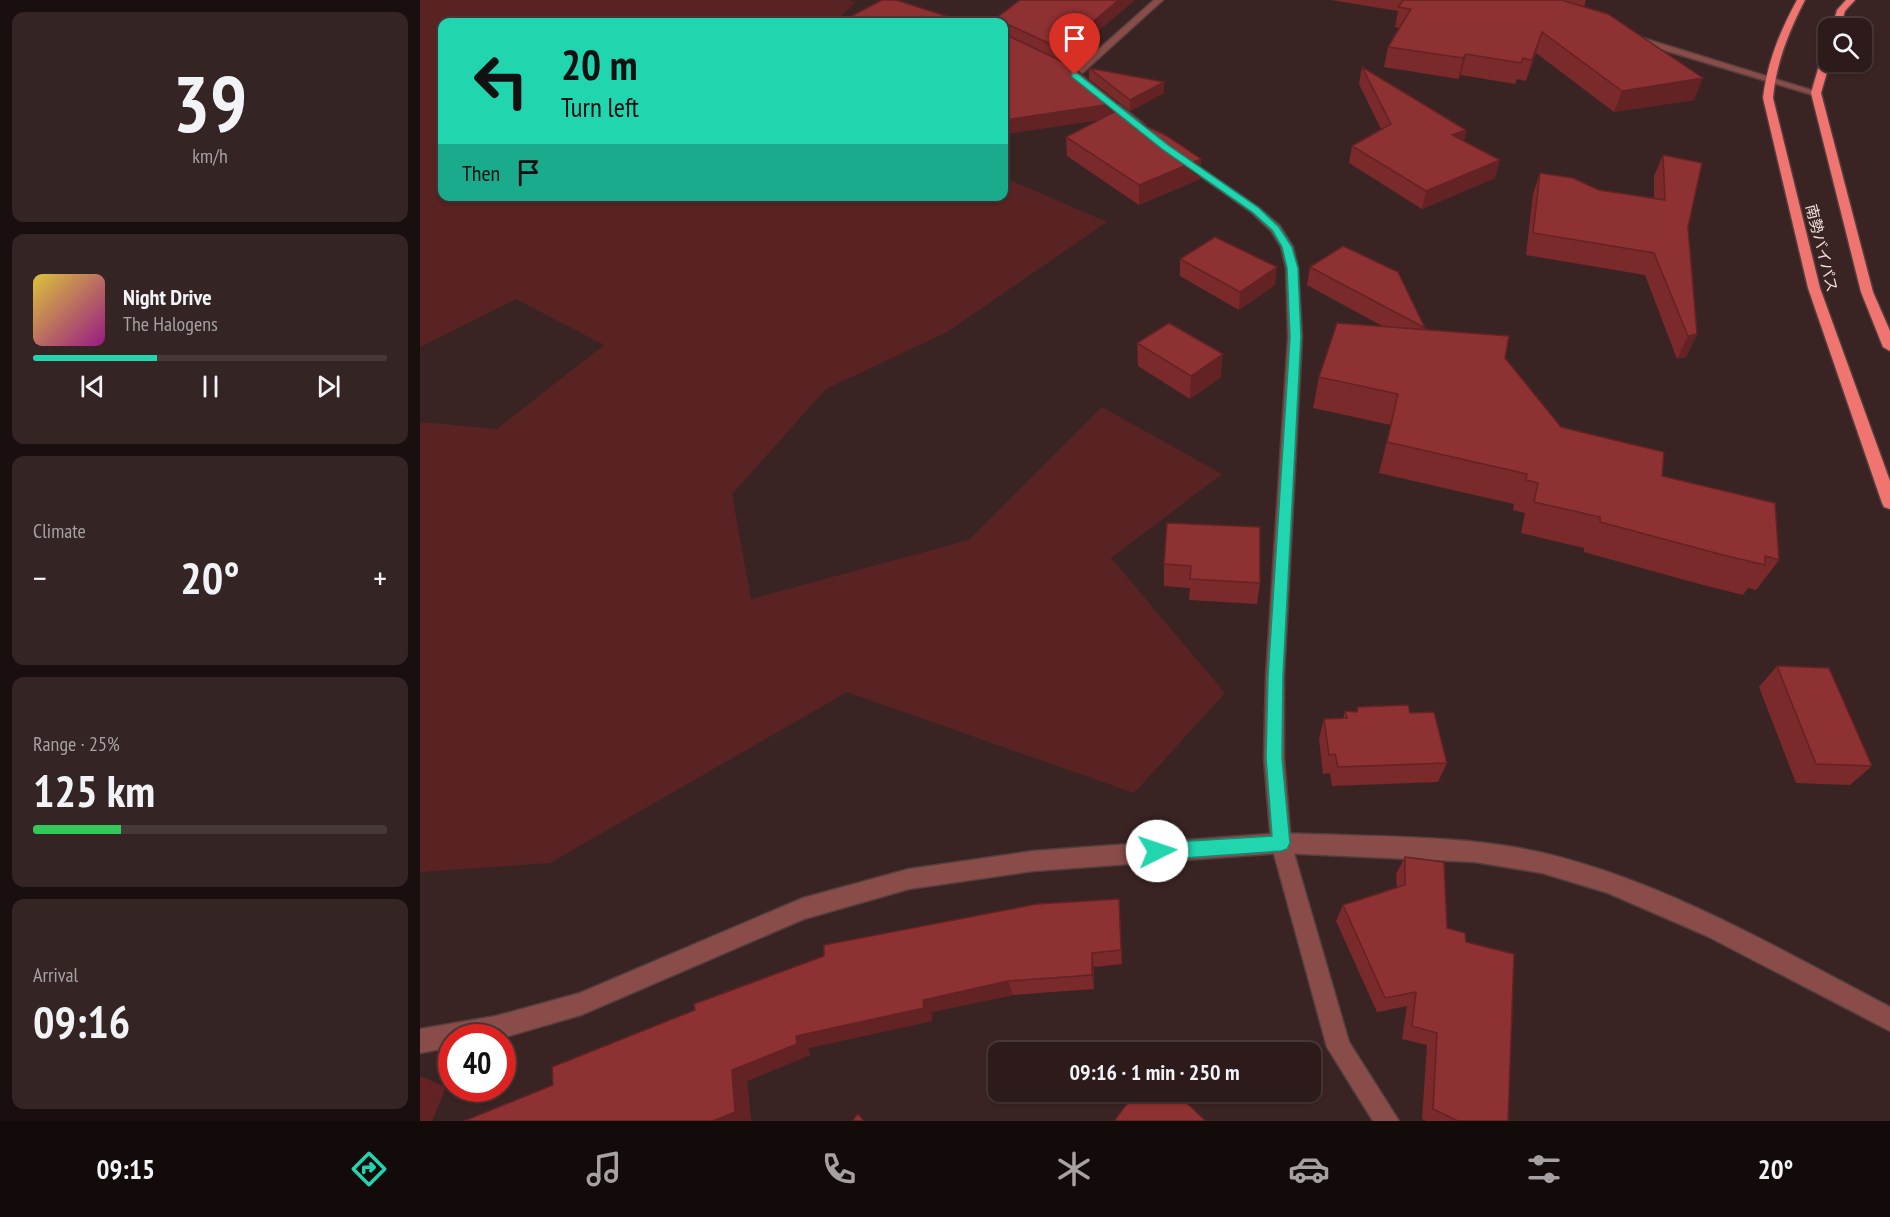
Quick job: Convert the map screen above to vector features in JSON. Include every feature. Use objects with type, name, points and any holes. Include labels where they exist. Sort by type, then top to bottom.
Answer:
[{"type":"highway","name":"南勢バイパス","points":[[1801,0],[1791,18],[1769,78],[1768,98],[1814,288],[1890,502]]},
{"type":"highway","points":[[1839,18],[1841,10],[1851,0]]},
{"type":"highway","points":[[1816,93],[1822,72]]},
{"type":"highway","name":"南勢バイパス","points":[[1816,93],[1867,292],[1890,347]]},
{"type":"street","points":[[1159,0],[1070,73],[1161,143],[1255,210],[1276,229],[1287,247],[1292,268],[1295,337],[1275,676],[1274,758],[1281,843],[1339,1047],[1387,1121]]},
{"type":"street","points":[[1617,33],[1816,93]]},
{"type":"street","points":[[420,1041],[496,1029],[581,1004],[803,909],[909,879],[1033,861],[1281,843],[1475,852],[1542,862],[1610,883],[1715,928],[1890,1019]]},
{"type":"shaded area","points":[[420,0],[849,0],[856,2],[839,18],[438,18],[438,201],[1008,201],[1008,182],[1012,181],[1107,222],[947,332],[826,389],[732,494],[751,599],[969,540],[1102,407],[1222,474],[1111,558],[1225,693],[1134,793],[847,692],[550,863],[420,872],[420,422],[497,429],[604,345],[516,299],[420,347]]},
{"type":"building","points":[[882,0],[896,0],[952,18],[848,18]]},
{"type":"building","points":[[1020,0],[1119,0],[1077,35],[1087,37],[1070,53],[1008,24],[1008,18],[996,18]]},
{"type":"building","points":[[1403,0],[1561,0],[1608,14],[1703,78],[1622,91],[1542,32],[1532,60],[1523,58],[1521,63],[1466,54],[1463,58],[1388,47],[1411,9],[1398,7]]},
{"type":"building","points":[[1008,36],[1070,65],[1118,103],[1008,119]]},
{"type":"building","points":[[1362,67],[1466,130],[1452,135],[1500,160],[1426,191],[1352,146],[1391,124]]},
{"type":"building","points":[[1089,68],[1164,82],[1130,100]]},
{"type":"building","points":[[1116,111],[1167,136],[1201,159],[1139,185],[1066,137]]},
{"type":"building","points":[[1663,155],[1702,163],[1688,227],[1697,334],[1688,336],[1654,253],[1533,233],[1540,173],[1573,178],[1599,190],[1665,200]]},
{"type":"building","points":[[1215,237],[1277,267],[1240,292],[1180,259]]},
{"type":"building","points":[[1343,246],[1398,272],[1425,328],[1310,267]]},
{"type":"building","points":[[1169,323],[1223,354],[1191,376],[1137,343]]},
{"type":"building","points":[[1337,323],[1509,336],[1505,358],[1561,427],[1664,452],[1662,476],[1775,503],[1779,560],[1765,556],[1765,565],[1600,522],[1600,517],[1534,502],[1538,483],[1526,480],[1527,474],[1387,442],[1398,394],[1319,377]]},
{"type":"building","points":[[1167,523],[1260,527],[1260,583],[1190,579],[1191,566],[1164,564]]},
{"type":"building","points":[[1777,666],[1829,668],[1872,766],[1816,764]]},
{"type":"building","points":[[1408,705],[1410,713],[1434,712],[1447,763],[1338,767],[1335,754],[1329,755],[1324,719],[1347,718],[1345,711],[1357,712],[1358,707]]},
{"type":"building","points":[[1405,857],[1444,862],[1447,928],[1465,933],[1466,942],[1514,954],[1508,1121],[1458,1121],[1433,1109],[1437,1033],[1412,1026],[1416,992],[1385,998],[1343,905],[1405,885]]},
{"type":"building","points":[[1119,899],[1121,950],[1092,953],[1092,975],[1008,981],[923,1000],[924,1008],[796,1036],[797,1044],[732,1070],[735,1112],[713,1121],[464,1121],[516,1102],[516,1100],[553,1085],[552,1067],[695,1010],[694,1004],[824,956],[824,945],[1037,904]]},
{"type":"building","points":[[1128,1102],[1186,1102],[1206,1121],[1114,1121]]},
{"type":"building","points":[[858,1114],[864,1121],[852,1121]]},
{"type":"route","points":[[1075,75],[1165,147],[1255,210],[1276,229],[1287,247],[1292,268],[1295,337],[1275,676],[1274,758],[1281,843],[1157,851]]}]
